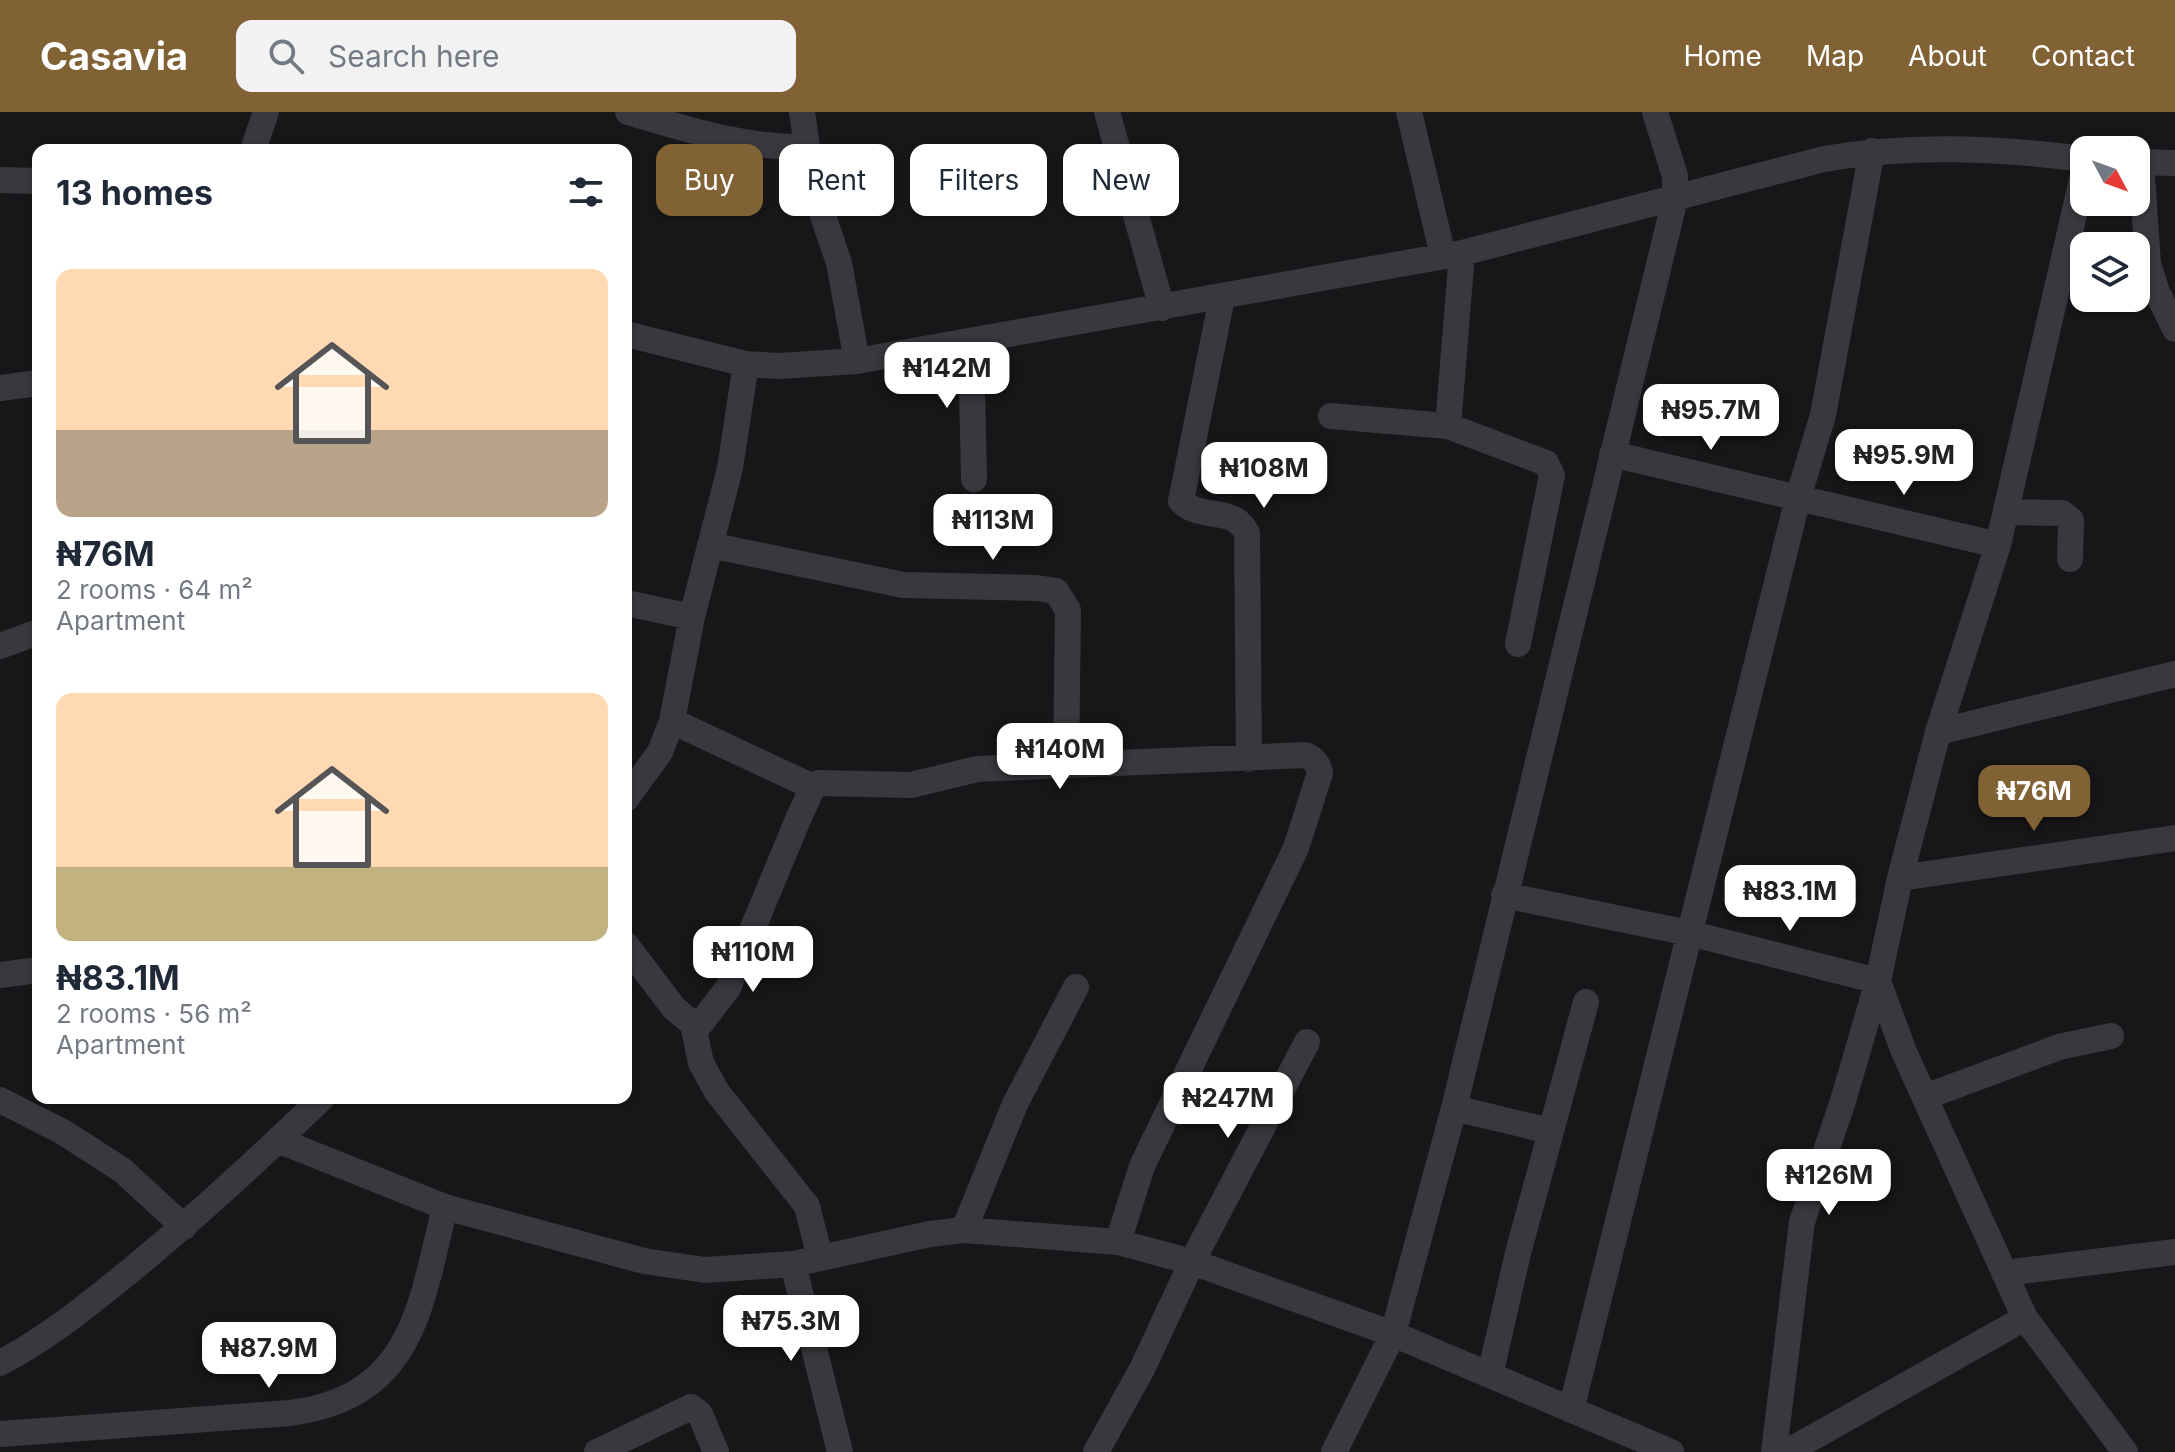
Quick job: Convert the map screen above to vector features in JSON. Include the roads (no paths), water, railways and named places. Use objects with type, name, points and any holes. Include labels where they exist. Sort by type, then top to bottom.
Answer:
[{"type":"street","points":[[255,144],[266,112]]},
{"type":"street","points":[[628,112],[740,142],[779,147]]},
{"type":"street","points":[[802,112],[805,144]]},
{"type":"street","points":[[1107,112],[1162,308]]},
{"type":"street","points":[[1409,112],[1452,254],[1448,426]]},
{"type":"street","points":[[1334,1452],[1393,1334],[1454,1108],[1675,199],[1675,176],[1655,112]]},
{"type":"street","points":[[632,336],[746,364],[779,366],[857,361],[1222,298],[1452,254],[1824,159],[1872,151],[2012,150],[2070,157]]},
{"type":"street","points":[[1571,1410],[1798,498],[1823,415],[1872,151]]},
{"type":"street","points":[[2150,162],[2175,163]]},
{"type":"street","points":[[0,180],[32,181]]},
{"type":"street","points":[[823,216],[839,263],[857,361]]},
{"type":"street","points":[[1774,1452],[1802,1222],[1843,1101],[1878,981],[1900,878],[1938,732],[1998,545],[2074,216]]},
{"type":"street","points":[[2143,216],[2148,263],[2157,292],[2175,329]]},
{"type":"street","points":[[1222,298],[1181,501],[1189,509],[1234,517],[1243,523],[1247,533],[1249,759]]},
{"type":"street","points":[[971,341],[974,479]]},
{"type":"street","points":[[632,791],[660,752],[672,721],[692,617],[730,468],[746,364]]},
{"type":"street","points":[[0,388],[32,384]]},
{"type":"street","points":[[1331,416],[1448,426],[1546,463],[1552,475],[1518,644]]},
{"type":"street","points":[[1612,454],[1998,545]]},
{"type":"street","points":[[2006,512],[2062,513],[2068,516],[2071,520],[2070,559]]},
{"type":"street","points":[[710,545],[903,585],[1056,591],[1068,610],[1066,765]]},
{"type":"street","points":[[632,604],[692,617]]},
{"type":"street","points":[[0,646],[32,634]]},
{"type":"street","points":[[1938,732],[2175,674]]},
{"type":"street","points":[[672,721],[813,787]]},
{"type":"street","points":[[693,1024],[701,1023],[708,1017],[728,988],[813,787],[818,783],[911,785],[977,769],[1305,755],[1313,758],[1319,765],[1320,773],[1296,848],[1142,1166],[1124,1215],[1118,1242]]},
{"type":"street","points":[[1900,878],[2175,838]]},
{"type":"street","points":[[1504,895],[1689,933],[1878,981]]},
{"type":"street","points":[[632,953],[674,1008],[693,1024],[701,1063],[717,1092],[807,1206],[820,1258]]},
{"type":"street","points":[[0,975],[32,971]]},
{"type":"street","points":[[1878,981],[1904,1052],[2025,1318],[2125,1452]]},
{"type":"street","points":[[964,1230],[1015,1104],[1076,987]]},
{"type":"street","points":[[1490,1375],[1550,1131],[1586,1002]]},
{"type":"street","points":[[1925,1097],[2059,1047],[2111,1036]]},
{"type":"street","points":[[1096,1452],[1142,1369],[1192,1262],[1307,1042]]},
{"type":"street","points":[[0,1100],[63,1132],[122,1170],[184,1227]]},
{"type":"street","points":[[0,1363],[66,1323],[184,1227],[280,1141],[312,1104]]},
{"type":"street","points":[[1454,1108],[1550,1131]]},
{"type":"street","points":[[280,1141],[445,1207],[644,1261],[705,1270],[793,1264],[930,1234],[964,1230],[1118,1242],[1192,1262],[1393,1334],[1671,1452]]},
{"type":"street","points":[[0,1434],[290,1413],[320,1410],[343,1401],[370,1385],[410,1337],[445,1207]]},
{"type":"street","points":[[2004,1273],[2175,1252]]},
{"type":"street","points":[[793,1264],[840,1452]]},
{"type":"street","points":[[1787,1452],[2025,1318]]},
{"type":"street","points":[[597,1452],[691,1407],[700,1414],[716,1452]]}]
